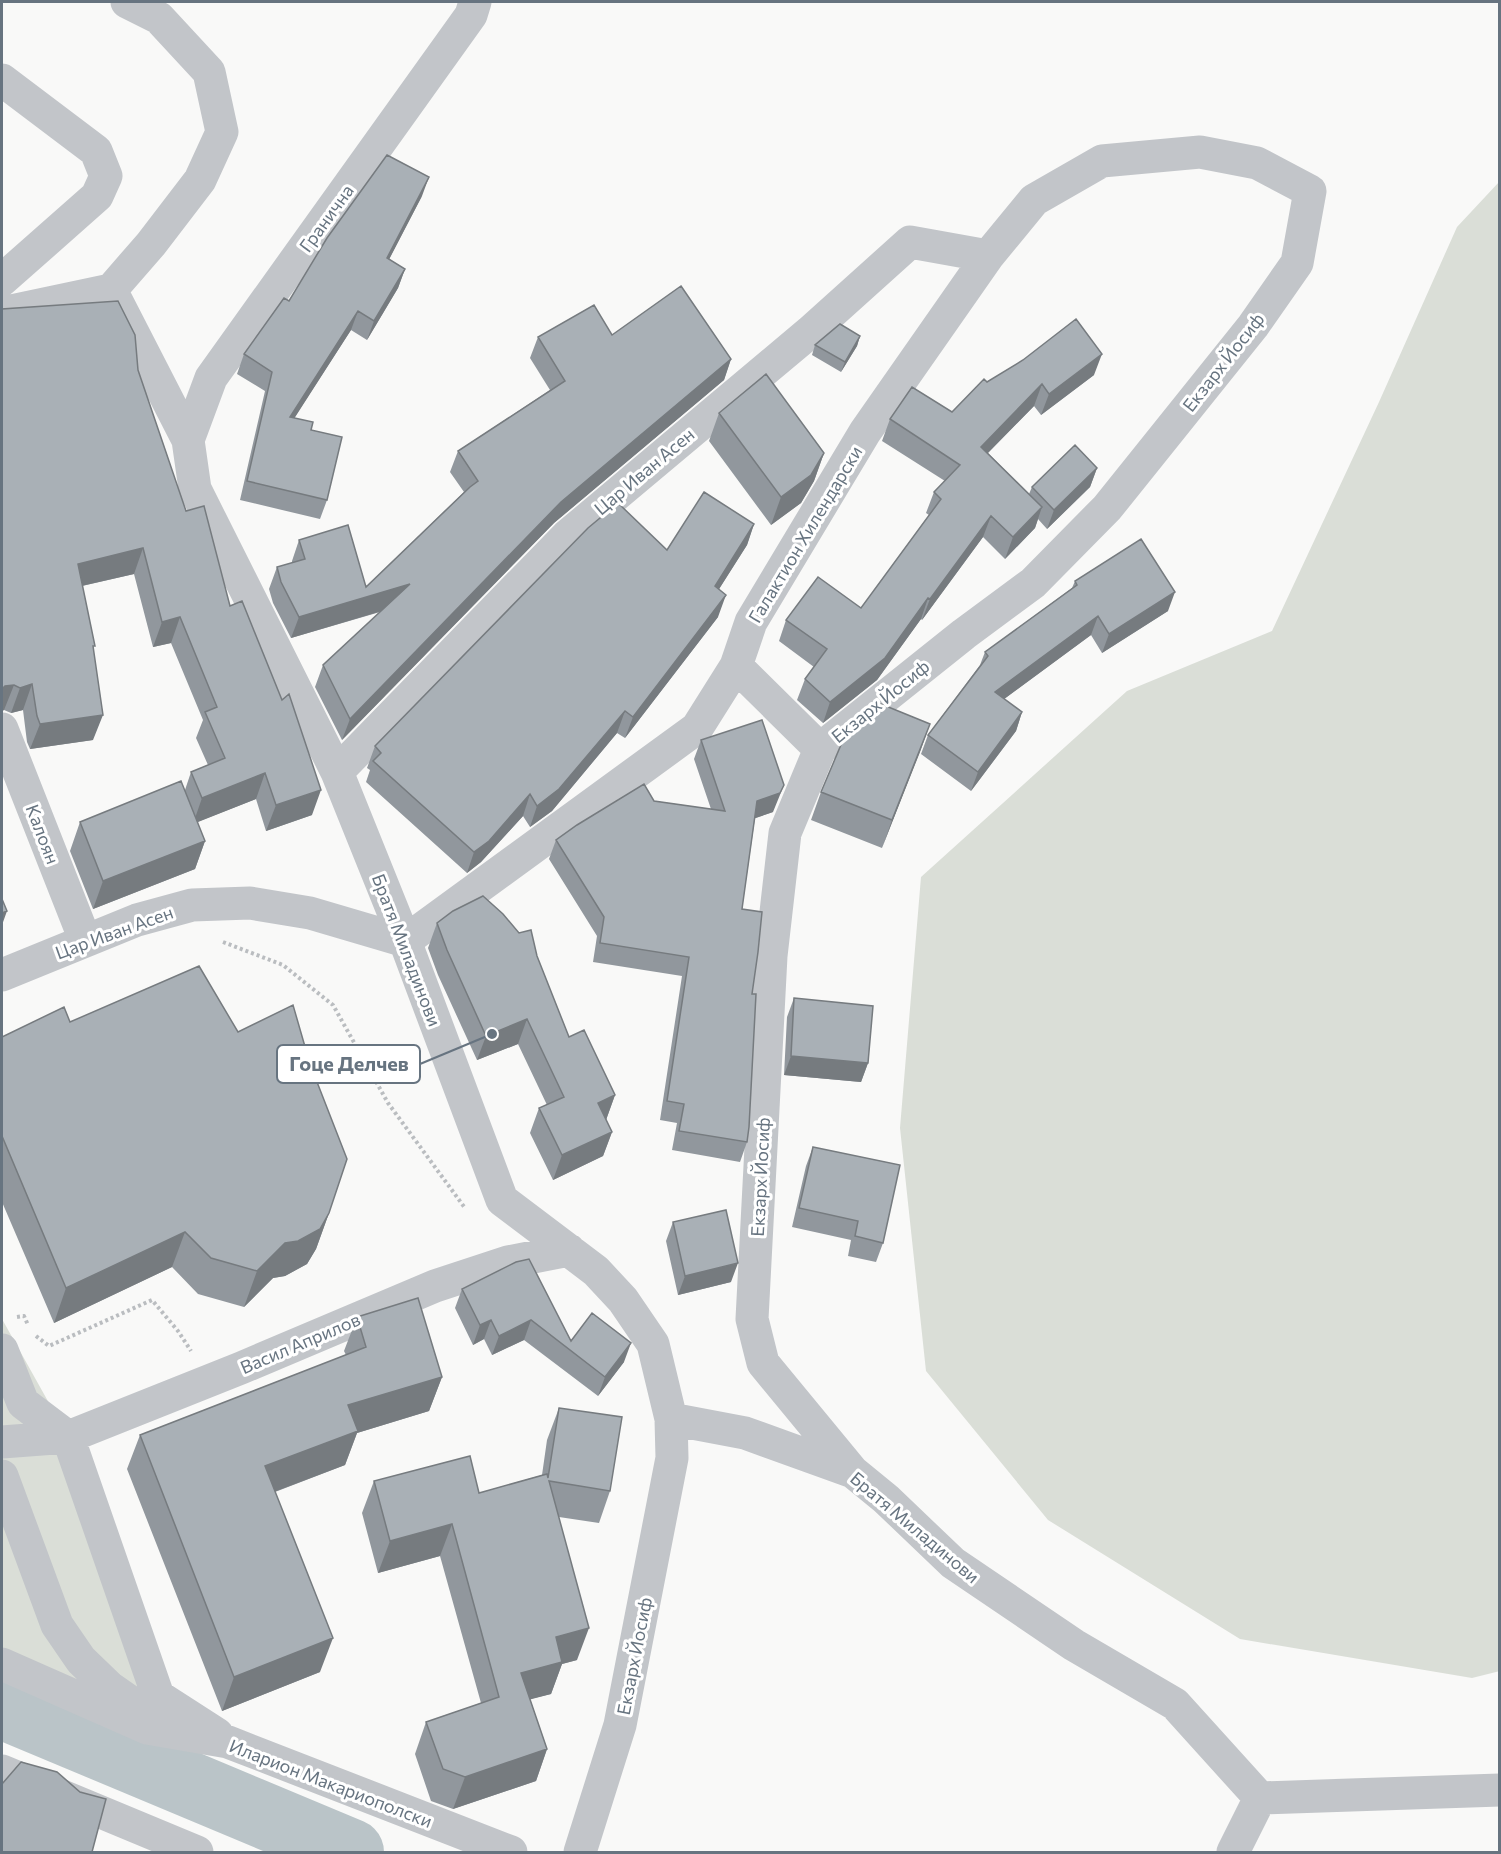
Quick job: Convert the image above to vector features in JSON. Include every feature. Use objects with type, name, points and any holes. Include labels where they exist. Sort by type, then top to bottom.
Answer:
[{"type":"street","points":[[2,313],[111,290],[151,244],[200,180],[222,132],[209,72],[159,18],[128,2]]},
{"type":"street","name":"Гранична","points":[[188,440],[211,378],[471,15],[475,2]]},
{"type":"street","points":[[2,80],[96,151],[106,176],[97,196],[2,280]]},
{"type":"street","name":"Екзарх Йосиф","points":[[853,1472],[763,1363],[752,1319],[771,956],[785,833],[820,749],[956,640],[1033,583],[1107,508],[1253,326],[1297,263],[1310,191],[1257,163],[1200,152],[1102,161],[1034,200],[988,256]]},
{"type":"street","name":"Цар Иван Асен","points":[[337,772],[567,536],[810,332],[910,242],[988,256]]},
{"type":"street","name":"Галактион Хилендарски","points":[[405,941],[697,729],[736,666],[751,622],[865,432],[988,256]]},
{"type":"street","name":"Братя Миладинови","points":[[111,290],[188,440],[195,489],[337,772],[405,941],[502,1200],[596,1270],[623,1300],[653,1344],[671,1419],[745,1433],[853,1472],[953,1563],[1074,1645],[1175,1704],[1260,1798]]},
{"type":"street","name":"Екзарх Йосиф","points":[[736,666],[820,749]]},
{"type":"street","name":"Калоян","points":[[2,729],[85,940]]},
{"type":"street","name":"Цар Иван Асен","points":[[2,975],[137,920],[192,905],[250,903],[310,913],[405,941]]},
{"type":"street","name":"Васил Априлов","points":[[2,1442],[68,1437],[241,1368],[435,1286],[508,1262],[569,1250]]},
{"type":"street","points":[[2,1350],[23,1403],[68,1437],[158,1696],[228,1742]]},
{"type":"street","name":"Екзарх Йосиф","points":[[580,1852],[620,1725],[672,1458],[671,1419]]},
{"type":"street","points":[[2,1476],[57,1625],[81,1660],[109,1687],[149,1714],[228,1742]]},
{"type":"street","name":"Иларион Макариополски","points":[[2,1664],[147,1728],[228,1742],[511,1852]]},
{"type":"street","points":[[2,1771],[197,1852]]},
{"type":"street","points":[[1233,1852],[1260,1798],[1500,1790]]},
{"type":"path","points":[[213,941],[224,942],[283,965],[333,1005],[388,1103],[466,1209]]},
{"type":"path","points":[[13,1317],[24,1316],[33,1334],[49,1346],[152,1300],[178,1330],[192,1352],[241,1368]]},
{"type":"shaded area","points":[[1499,182],[1500,1671],[1472,1678],[1240,1639],[1048,1520],[926,1371],[900,1128],[921,877],[1127,691],[1272,631],[1379,402],[1457,227]]},
{"type":"shaded area","points":[[2,1319],[68,1437],[158,1696],[127,1784],[2,1734]]},
{"type":"building","points":[[387,155],[429,177],[387,258],[405,269],[374,321],[358,311],[290,417],[313,422],[311,430],[342,437],[327,500],[247,481],[272,372],[244,354],[284,298],[289,301],[327,238]]},
{"type":"building","points":[[681,286],[731,359],[561,502],[350,719],[323,665],[410,584],[299,617],[281,582],[277,567],[305,559],[299,540],[348,525],[366,587],[478,481],[458,451],[565,381],[538,337],[594,305],[612,335]]},
{"type":"building","points":[[118,301],[135,335],[138,370],[186,511],[204,506],[230,606],[242,601],[282,700],[289,694],[321,790],[276,805],[265,773],[202,798],[191,772],[225,758],[205,712],[217,707],[180,617],[162,622],[143,548],[78,564],[95,646],[93,646],[103,715],[40,724],[32,684],[20,688],[14,685],[5,686],[2,689],[2,309]]},
{"type":"building","points":[[1076,319],[1102,354],[1049,394],[1042,384],[981,447],[1042,507],[1013,537],[991,516],[885,658],[830,702],[805,679],[827,649],[786,620],[818,577],[861,608],[941,499],[934,492],[960,465],[890,419],[912,387],[952,412],[984,379],[987,382],[1023,360]]},
{"type":"building","points":[[840,324],[860,336],[845,362],[815,345]]},
{"type":"building","points":[[766,374],[824,453],[811,475],[781,497],[719,413]]},
{"type":"building","points":[[1075,445],[1097,468],[1054,510],[1032,487]]},
{"type":"building","points":[[704,492],[754,524],[715,586],[726,595],[633,717],[625,711],[559,789],[537,806],[530,794],[489,841],[474,852],[373,761],[381,753],[375,746],[588,528],[618,503],[667,550]]},
{"type":"building","points":[[1141,539],[1175,592],[1109,634],[1098,616],[995,692],[1022,712],[978,772],[928,735],[988,656],[985,652],[1077,585],[1075,581]]},
{"type":"building","points":[[881,704],[930,724],[892,820],[821,792],[846,733]]},
{"type":"building","points":[[762,720],[784,785],[780,793],[757,801],[742,909],[762,912],[752,994],[756,994],[747,1142],[679,1131],[684,1104],[667,1101],[689,957],[600,943],[604,917],[556,840],[644,784],[654,801],[725,811],[701,740]]},
{"type":"building","points":[[181,781],[205,841],[103,881],[80,822]]},
{"type":"building","points":[[483,896],[519,933],[531,930],[537,956],[569,1037],[584,1030],[615,1095],[598,1103],[612,1132],[562,1155],[539,1108],[564,1097],[527,1019],[486,1036],[437,923],[453,911]]},
{"type":"building","points":[[2,899],[7,911],[2,913]]},
{"type":"building","points":[[199,966],[238,1032],[293,1005],[310,1064],[347,1159],[329,1213],[320,1229],[298,1241],[285,1243],[257,1271],[211,1258],[185,1232],[66,1288],[2,1136],[2,1037],[64,1007],[70,1022]]},
{"type":"building","points":[[794,998],[873,1006],[868,1063],[791,1056]]},
{"type":"building","points":[[813,1147],[900,1165],[883,1243],[855,1236],[858,1221],[799,1208]]},
{"type":"building","points":[[726,1210],[738,1263],[685,1276],[673,1222]]},
{"type":"building","points":[[529,1259],[571,1341],[592,1313],[631,1343],[605,1377],[531,1320],[499,1336],[491,1320],[480,1325],[462,1289],[516,1262]]},
{"type":"building","points":[[418,1298],[442,1377],[348,1405],[358,1431],[265,1466],[333,1638],[234,1677],[140,1435],[366,1347],[357,1317]]},
{"type":"building","points":[[559,1408],[622,1417],[610,1491],[549,1481],[589,1628],[556,1637],[562,1662],[521,1673],[547,1749],[465,1777],[443,1769],[426,1722],[499,1697],[452,1524],[390,1541],[374,1481],[470,1456],[479,1493],[547,1474],[548,1478]]},
{"type":"building","points":[[21,1762],[57,1772],[80,1792],[106,1799],[92,1852],[2,1852],[2,1784]]},
{"type":"waterway","points":[[2,1706],[351,1852]]},
{"type":"place","name":"Гоце Делчев","points":[[492,1034]]}]
